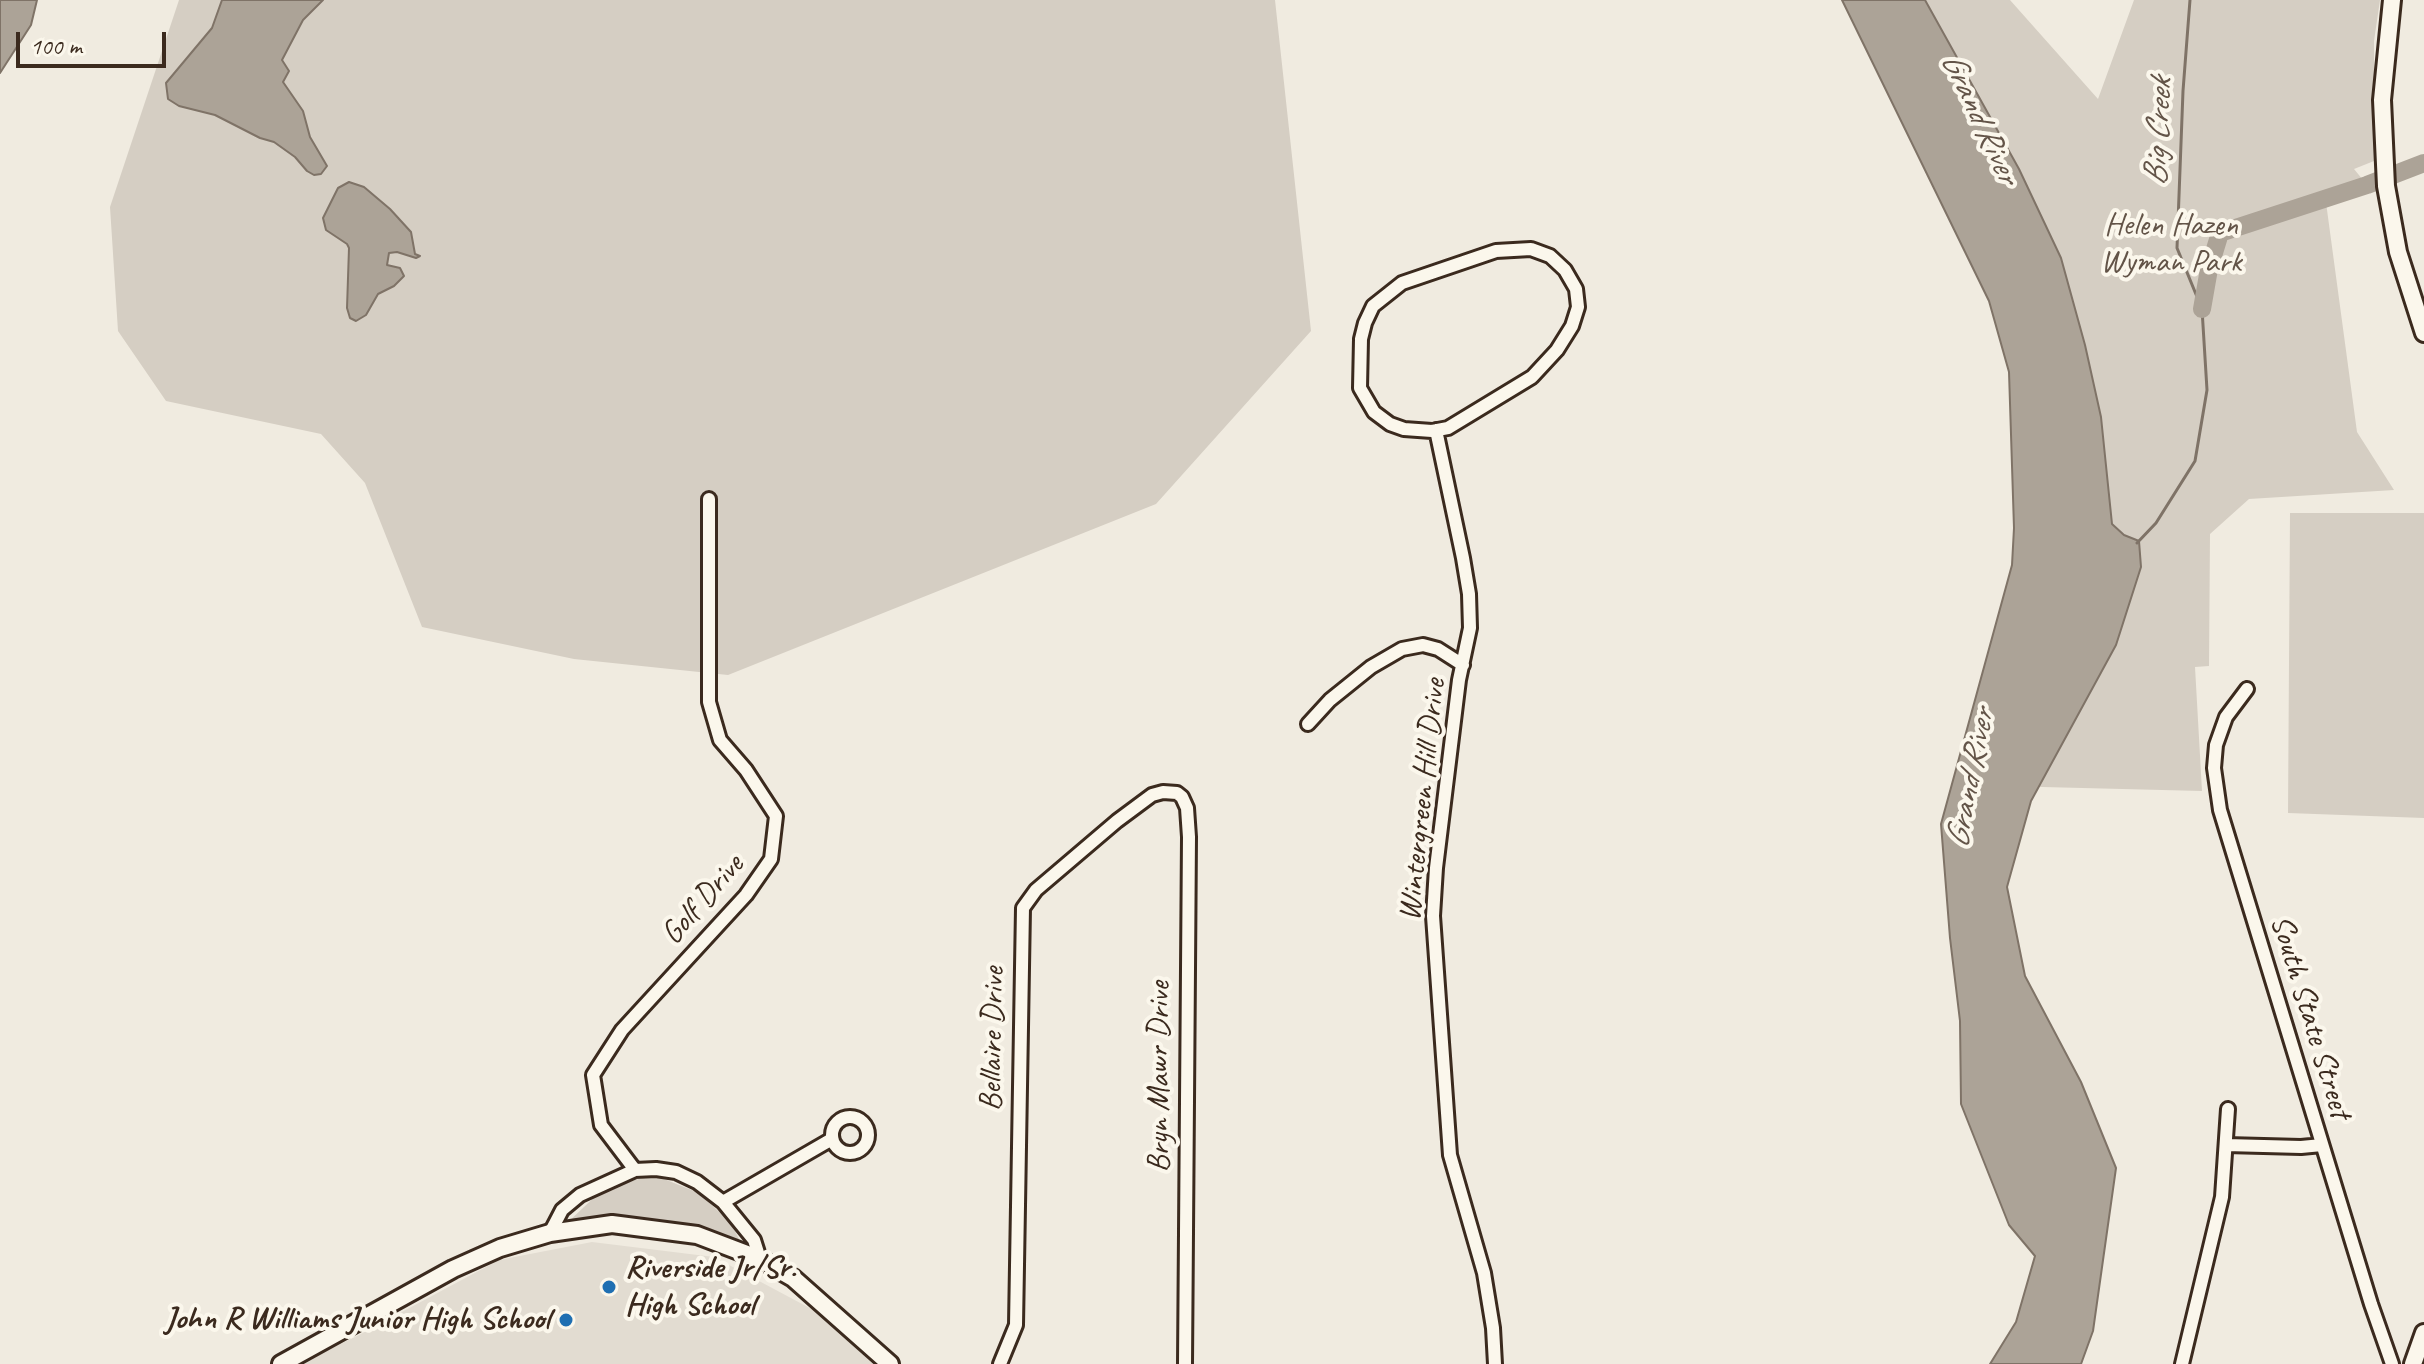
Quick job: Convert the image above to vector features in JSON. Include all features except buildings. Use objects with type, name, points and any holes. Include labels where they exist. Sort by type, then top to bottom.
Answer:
[{"type":"main road","points":[[2392,0],[2382,86],[2382,141],[2390,216],[2424,333]]},
{"type":"main road","points":[[281,1364],[453,1269],[500,1248],[550,1233],[612,1224],[697,1235],[760,1259],[793,1278],[890,1364]]},
{"type":"main road","points":[[2413,1364],[2424,1333]]},
{"type":"street","points":[[1531,249],[1550,256],[1565,270],[1576,289],[1578,307],[1572,326],[1557,350],[1532,377],[1448,428],[1436,430],[1404,429],[1390,424],[1374,412],[1360,388],[1361,339],[1373,306],[1402,283],[1496,251],[1531,249]]},
{"type":"street","name":"Wintergreen Hill Drive","points":[[1436,430],[1469,594],[1470,628],[1436,868],[1433,916],[1450,1155],[1484,1273],[1495,1364]]},
{"type":"street","name":"Golf Drive","points":[[635,1170],[601,1125],[593,1075],[622,1030],[754,883],[771,859],[776,816],[746,770],[720,740],[709,702],[709,499]]},
{"type":"street","points":[[1308,724],[1371,667],[1402,649],[1423,645],[1438,649],[1463,665]]},
{"type":"street","name":"South State Street","points":[[2247,689],[2226,717],[2216,745],[2214,768],[2220,810],[2392,1364]]},
{"type":"street","name":"Bellaire Drive","points":[[1000,1364],[1016,1325],[1023,908],[1036,890],[1152,795],[1177,793]]},
{"type":"street","name":"Bryn Mawr Drive","points":[[1177,793],[1187,808],[1189,837],[1185,1364]]},
{"type":"street","points":[[2182,1364],[2222,1197],[2228,1109]]},
{"type":"street","points":[[723,1202],[832,1139]]},
{"type":"street","points":[[2226,1145],[2322,1145]]},
{"type":"street","points":[[550,1233],[562,1210],[580,1195],[635,1170],[676,1172],[697,1182],[723,1202],[754,1240],[760,1259]]},
{"type":"shaded area","name":"Riverside Jr/Sr. High School","points":[[592,1242],[714,1257],[819,1313],[873,1364],[299,1364],[499,1260]]},
{"type":"green space","points":[[179,0],[1275,0],[1311,331],[1156,504],[728,675],[574,659],[422,627],[365,483],[321,434],[166,401],[118,331],[110,207]]},
{"type":"green space","name":"Helen Hazen Wyman Park","points":[[1879,0],[2010,0],[2098,99],[2134,0],[2380,0],[2374,41],[2374,161],[2354,169],[2363,180],[2325,195],[2357,432],[2394,490],[2249,499],[2210,534],[2209,666],[2195,667],[2202,791],[2003,786],[2042,435]]},
{"type":"green space","points":[[2290,513],[2424,513],[2424,818],[2288,813]]},
{"type":"green space","points":[[654,1175],[699,1193],[731,1223],[742,1245],[565,1225],[604,1188]]},
{"type":"water","points":[[0,0],[37,0],[31,25],[0,73]]},
{"type":"water","points":[[222,0],[323,0],[303,20],[282,60],[289,71],[283,82],[303,111],[310,137],[327,166],[321,174],[314,175],[307,171],[295,157],[274,142],[215,115],[179,106],[168,99],[166,83],[212,28]]},
{"type":"water","name":"Grand River","points":[[1842,0],[1925,0],[2019,169],[2061,258],[2085,345],[2101,417],[2112,524],[2124,535],[2139,541],[2141,567],[2116,645],[2031,801],[2007,887],[2025,976],[2081,1082],[2116,1168],[2093,1331],[2081,1364],[1990,1364],[2016,1322],[2035,1256],[2009,1225],[1961,1104],[1960,1021],[1941,824],[2012,565],[2014,528],[2009,372],[1989,301]]},
{"type":"water","points":[[349,182],[364,187],[390,209],[411,232],[415,254],[420,256],[389,253],[387,265],[400,268],[404,276],[394,286],[378,294],[366,315],[356,321],[350,318],[347,308],[349,248],[326,230],[323,218],[338,188]]},
{"type":"waterway","name":"Big Creek","points":[[2137,543],[2156,523],[2195,461],[2207,390],[2202,309],[2177,248],[2190,0]]},
{"type":"waterway","points":[[2202,309],[2209,269],[2220,233],[2424,163]]},
{"type":"place","name":"Riverside Jr/Sr. High School","points":[[609,1287]]},
{"type":"place","name":"John R Williams Junior High School","points":[[566,1320]]}]
